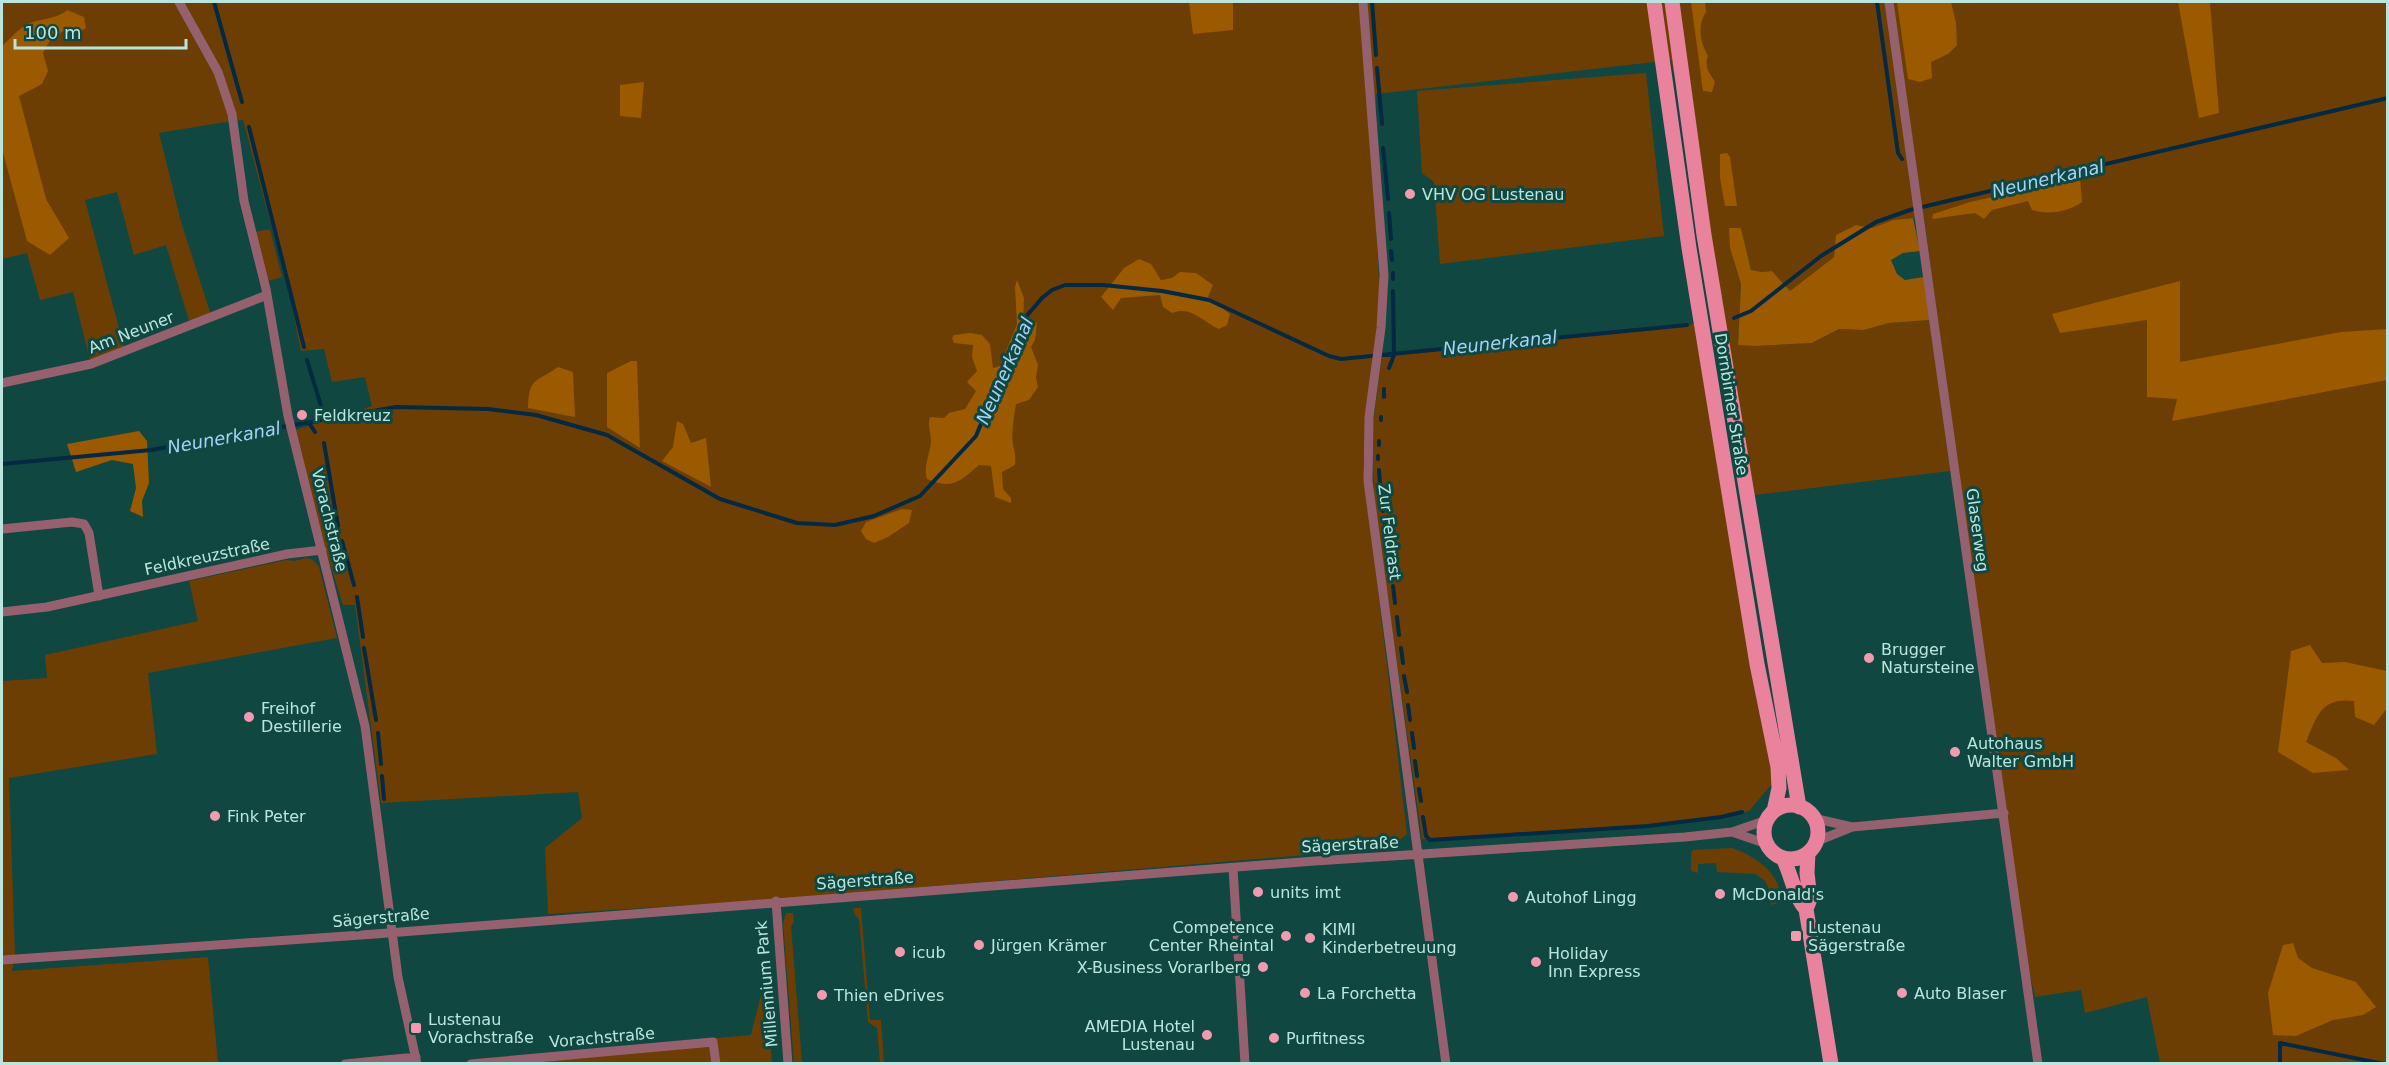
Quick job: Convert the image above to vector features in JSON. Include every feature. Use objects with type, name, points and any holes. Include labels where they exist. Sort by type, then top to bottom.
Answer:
[{"type":"main road","name":"Dornbirner Straße","points":[[1654,2],[1690,260],[1757,664],[1779,767],[1779,788],[1764,830],[1767,844]]},
{"type":"main road","name":"Dornbirner Straße","points":[[1672,2],[1704,235],[1799,807]]},
{"type":"main road","points":[[1771,815],[1782,807],[1799,807],[1813,818],[1817,830],[1807,873],[1810,899],[1806,909],[1831,1064]]},
{"type":"main road","points":[[1767,844],[1776,855],[1783,858],[1801,857],[1812,847]]},
{"type":"main road","points":[[1783,858],[1794,882],[1799,902],[1806,909]]},
{"type":"street","name":"Vorachstraße","points":[[180,2],[218,72],[231,108],[237,135],[244,201],[267,295],[288,416],[365,726],[398,977],[416,1060],[345,1064]]},
{"type":"street","name":"Zur Feldrast","points":[[1363,2],[1384,275],[1379,349],[1368,436],[1368,481],[1446,1064]]},
{"type":"street","name":"Glaserweg","points":[[1889,2],[2038,1064]]},
{"type":"street","name":"Am Neuner","points":[[2,383],[91,364],[267,295]]},
{"type":"street","points":[[2,529],[72,522],[84,524],[89,533],[99,596]]},
{"type":"street","name":"Feldkreuzstraße","points":[[2,612],[47,607],[287,554],[322,549]]},
{"type":"street","points":[[1813,818],[1852,827],[2004,813]]},
{"type":"street","name":"Sägerstraße","points":[[2,960],[1233,868],[1685,837],[1732,832],[1771,815]]},
{"type":"street","points":[[1812,847],[1852,827]]},
{"type":"street","name":"Sägerstraße","points":[[1732,832],[1767,844]]},
{"type":"street","points":[[1233,868],[1245,1064]]},
{"type":"street","name":"Millennium Park","points":[[776,902],[788,1064]]},
{"type":"street","name":"Vorachstraße","points":[[471,1064],[713,1042],[716,1064]]},
{"type":"shaded area","points":[[2,2],[179,2],[218,72],[232,121],[159,133],[181,222],[211,315],[190,324],[166,245],[134,255],[117,192],[85,200],[125,351],[91,364],[73,292],[40,300],[27,253],[2,259]]},
{"type":"shaded area","points":[[183,2],[2387,2],[2387,1063],[2160,1063],[2147,997],[2085,1013],[2081,990],[2035,997],[2020,930],[1924,217],[1893,220],[1872,228],[1856,225],[1837,235],[1834,257],[1790,291],[1772,271],[1751,270],[1741,228],[1734,262],[1741,284],[1738,345],[1812,343],[1839,329],[1864,330],[1889,323],[1930,320],[1950,471],[1755,495],[1724,320],[1671,60],[1376,94],[1373,177],[1380,297],[1363,463],[1407,834],[1390,848],[768,900],[548,914],[545,848],[582,818],[578,792],[381,803],[355,605],[343,605],[327,554],[295,430],[372,406],[365,377],[332,382],[324,349],[301,351],[289,292],[243,120],[235,121]]},
{"type":"shaded area","points":[[1189,2],[1233,2],[1233,30],[1193,34]]},
{"type":"shaded area","points":[[1691,2],[1705,2],[1706,12],[1701,23],[1701,34],[1708,56],[1708,69],[1715,82],[1712,92],[1703,91]]},
{"type":"shaded area","points":[[1897,2],[1951,2],[1956,23],[1957,45],[1948,54],[1931,62],[1932,78],[1920,82],[1908,79]]},
{"type":"shaded area","points":[[2178,2],[2210,2],[2219,113],[2199,118]]},
{"type":"shaded area","points":[[67,10],[84,17],[86,28],[76,34],[63,31],[49,42],[43,53],[48,71],[42,84],[19,96],[46,199],[69,238],[50,255],[27,241],[2,149],[2,46],[28,24],[57,16]]},
{"type":"shaded area","points":[[1646,73],[1664,236],[1440,264],[1434,182],[1422,173],[1417,91]]},
{"type":"shaded area","points":[[644,82],[641,118],[620,116],[620,85]]},
{"type":"shaded area","points":[[1727,153],[1730,157],[1737,206],[1725,206],[1720,178],[1720,154]]},
{"type":"shaded area","points":[[2080,178],[2082,202],[2058,212],[2032,210],[2028,201],[1992,210],[1984,219],[1975,213],[1932,219],[1933,214],[1970,202]]},
{"type":"shaded area","points":[[1913,218],[1920,251],[1903,253],[1891,260],[1897,274],[1905,280],[1924,277],[1930,320],[1889,323],[1864,330],[1839,329],[1812,343],[1738,345],[1741,284],[1730,248],[1729,228],[1741,228],[1751,270],[1772,271],[1790,291],[1834,257],[1836,235],[1856,225],[1872,228],[1893,220]]},
{"type":"shaded area","points":[[270,229],[282,277],[268,281],[255,232]]},
{"type":"shaded area","points":[[1139,259],[1151,264],[1161,280],[1172,278],[1180,272],[1196,273],[1213,285],[1208,297],[1230,314],[1227,325],[1219,329],[1197,315],[1185,311],[1172,313],[1163,307],[1160,295],[1121,298],[1113,310],[1101,297],[1124,268]]},
{"type":"shaded area","points":[[1017,280],[1024,298],[1023,327],[1031,321],[1037,323],[1035,340],[1031,347],[1038,365],[1036,377],[1038,387],[1029,400],[1016,404],[1012,435],[1015,465],[1002,472],[1003,489],[1011,498],[1011,503],[995,497],[991,466],[979,465],[960,480],[949,484],[927,479],[926,470],[931,441],[930,417],[944,418],[949,413],[965,409],[976,391],[967,382],[977,371],[972,357],[973,345],[954,343],[952,338],[954,335],[970,333],[982,335],[990,344],[993,368],[1000,366],[1017,324],[1015,287]]},
{"type":"shaded area","points":[[2180,281],[2180,362],[2341,332],[2387,329],[2387,380],[2172,421],[2177,399],[2147,397],[2147,320],[2060,333],[2052,314]]},
{"type":"shaded area","points":[[1694,324],[1774,784],[1749,811],[1721,817],[1600,829],[1422,839],[1374,500],[1372,432],[1382,356]]},
{"type":"shaded area","points":[[631,361],[637,361],[640,448],[607,427],[607,373]]},
{"type":"shaded area","points":[[558,367],[573,372],[575,417],[528,408],[532,385]]},
{"type":"shaded area","points":[[677,421],[683,424],[691,443],[706,438],[711,487],[662,461],[673,447]]},
{"type":"shaded area","points":[[139,431],[147,441],[149,483],[142,501],[143,517],[130,511],[136,488],[133,464],[112,460],[76,472],[67,444]]},
{"type":"shaded area","points":[[902,509],[912,510],[909,523],[874,543],[866,539],[861,531],[866,522]]},
{"type":"shaded area","points":[[307,558],[313,560],[319,567],[337,638],[148,673],[157,754],[9,778],[15,956],[12,971],[208,957],[218,1063],[2,1064],[2,681],[47,678],[45,655],[198,621],[189,581],[286,560]]},
{"type":"shaded area","points":[[2310,645],[2322,663],[2345,662],[2387,671],[2387,708],[2374,725],[2355,717],[2354,701],[2334,702],[2327,705],[2317,717],[2306,742],[2336,758],[2349,770],[2313,773],[2278,752],[2291,651]]},
{"type":"shaded area","points":[[1732,848],[1750,856],[1766,868],[1777,883],[1781,902],[1771,905],[1768,887],[1765,881],[1756,874],[1717,872],[1716,863],[1698,864],[1698,873],[1691,871],[1693,850]]},
{"type":"shaded area","points":[[853,908],[861,908],[870,1020],[881,1020],[884,1063],[880,1063],[877,1028],[868,1022],[859,919]]},
{"type":"shaded area","points":[[786,913],[793,913],[794,922],[791,926],[802,1063],[794,1063],[783,923]]},
{"type":"shaded area","points":[[2293,943],[2298,958],[2312,968],[2356,982],[2376,1007],[2363,1015],[2333,1020],[2296,1036],[2273,1035],[2268,993],[2283,945]]},
{"type":"shaded area","points":[[765,979],[772,1063],[548,1064],[547,1053],[751,1035]]},
{"type":"waterway","points":[[214,2],[242,102]]},
{"type":"waterway","points":[[1372,2],[1376,55]]},
{"type":"waterway","points":[[1877,2],[1898,153],[1902,159]]},
{"type":"waterway","points":[[1377,68],[1382,124]]},
{"type":"waterway","name":"Neunerkanal","points":[[1734,318],[1751,311],[1821,256],[1876,222],[1910,210],[2388,98]]},
{"type":"waterway","points":[[249,127],[304,347]]},
{"type":"waterway","points":[[1383,148],[1388,199]]},
{"type":"waterway","points":[[1389,213],[1391,239]]},
{"type":"waterway","points":[[1391,251],[1392,260]]},
{"type":"waterway","points":[[1393,273],[1393,279]]},
{"type":"waterway","name":"Neunerkanal","points":[[2,464],[151,450],[396,407],[488,409],[536,415],[607,435],[720,499],[797,523],[835,525],[874,516],[920,496],[976,436],[1024,319],[1042,298],[1052,290],[1065,285],[1103,285],[1162,291],[1209,300],[1329,356],[1341,359],[1687,325]]},
{"type":"waterway","points":[[1389,368],[1394,355],[1393,291]]},
{"type":"waterway","points":[[307,360],[325,419]]},
{"type":"waterway","points":[[1384,389],[1384,397]]},
{"type":"waterway","points":[[309,423],[315,432]]},
{"type":"waterway","points":[[324,443],[338,526]]},
{"type":"waterway","points":[[1379,470],[1380,483]]},
{"type":"waterway","points":[[1381,496],[1383,511]]},
{"type":"waterway","points":[[1385,524],[1387,541]]},
{"type":"waterway","points":[[342,541],[354,585]]},
{"type":"waterway","points":[[1388,553],[1391,573]]},
{"type":"waterway","points":[[1393,586],[1395,603]]},
{"type":"waterway","points":[[357,597],[363,637]]},
{"type":"waterway","points":[[1397,617],[1399,635]]},
{"type":"waterway","points":[[364,648],[376,720]]},
{"type":"waterway","points":[[1401,648],[1403,663]]},
{"type":"waterway","points":[[1404,676],[1407,692]]},
{"type":"waterway","points":[[1408,705],[1410,720]]},
{"type":"waterway","points":[[378,733],[381,764]]},
{"type":"waterway","points":[[1412,733],[1414,748]]},
{"type":"waterway","points":[[1415,761],[1417,776]]},
{"type":"waterway","points":[[382,776],[384,799]]},
{"type":"waterway","points":[[1419,789],[1421,801]]},
{"type":"waterway","points":[[1423,817],[1426,836],[1430,840],[1648,826],[1721,817],[1742,812]]},
{"type":"waterway","points":[[2280,1064],[2280,1043],[2384,1064]]},
{"type":"place","name":"VHV OG Lustenau","points":[[1410,194]]},
{"type":"place","name":"Feldkreuz","points":[[302,415]]},
{"type":"place","name":"Brugger Natursteine","points":[[1869,658]]},
{"type":"place","name":"Freihof Destillerie","points":[[249,717]]},
{"type":"place","name":"Autohaus Walter GmbH","points":[[1955,752]]},
{"type":"place","name":"Fink Peter","points":[[215,816]]},
{"type":"place","name":"units imt","points":[[1258,892]]},
{"type":"place","name":"McDonald's","points":[[1720,894]]},
{"type":"place","name":"Autohof Lingg","points":[[1513,897]]},
{"type":"place","name":"Competence Center Rheintal","points":[[1286,936]]},
{"type":"place","name":"Lustenau Sägerstraße","points":[[1796,936]]},
{"type":"place","name":"KIMI Kinderbetreuung","points":[[1310,938]]},
{"type":"place","name":"Jürgen Krämer","points":[[979,945]]},
{"type":"place","name":"icub","points":[[900,952]]},
{"type":"place","name":"Holiday Inn Express","points":[[1536,962]]},
{"type":"place","name":"X-Business Vorarlberg","points":[[1263,967]]},
{"type":"place","name":"La Forchetta","points":[[1305,993]]},
{"type":"place","name":"Auto Blaser","points":[[1902,993]]},
{"type":"place","name":"Thien eDrives","points":[[822,995]]},
{"type":"place","name":"Lustenau Vorachstraße","points":[[416,1028]]},
{"type":"place","name":"AMEDIA Hotel Lustenau","points":[[1207,1035]]},
{"type":"place","name":"Purfitness","points":[[1274,1038]]}]
